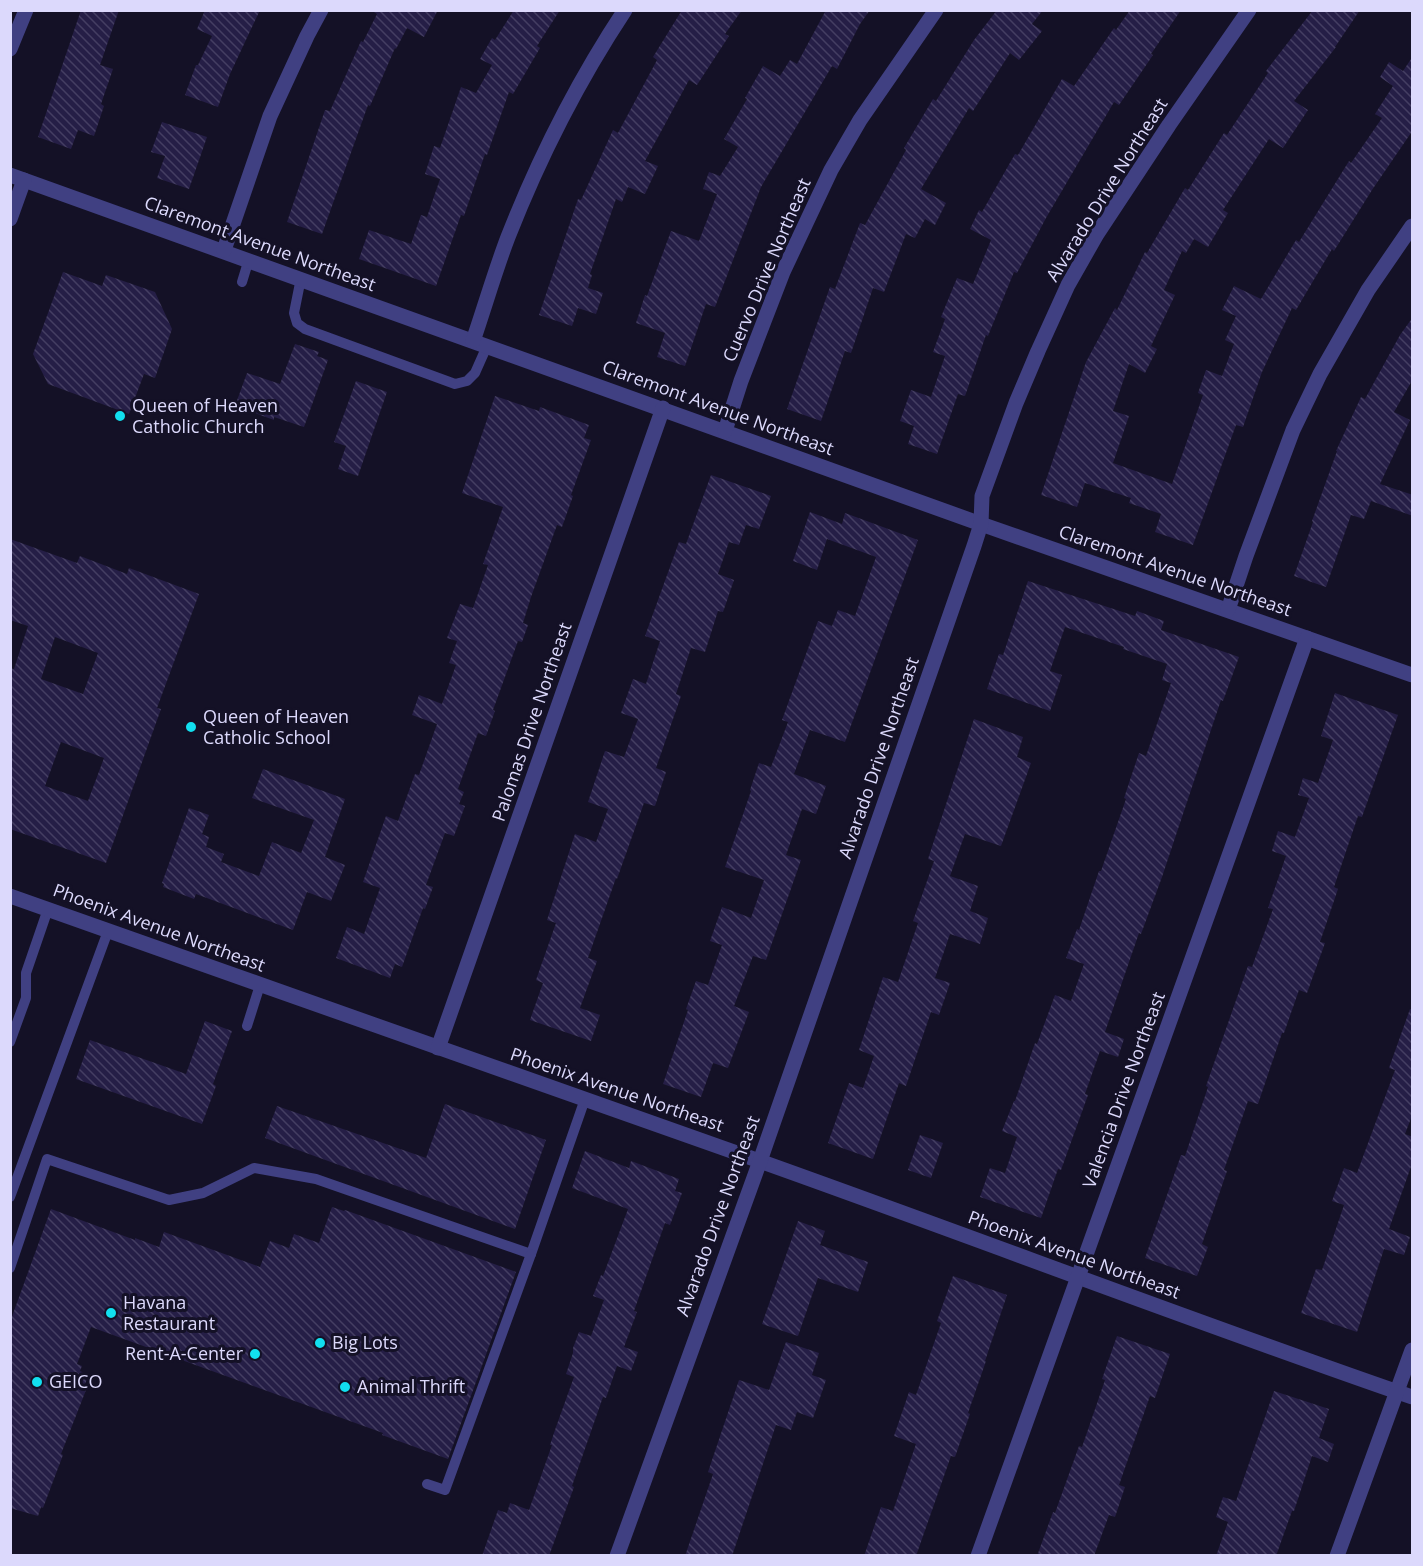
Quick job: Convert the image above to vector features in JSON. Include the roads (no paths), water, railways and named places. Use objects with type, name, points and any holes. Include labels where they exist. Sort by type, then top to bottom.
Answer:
[{"type":"street","points":[[10,49],[26,10]]},
{"type":"street","points":[[224,250],[270,116],[321,10]]},
{"type":"street","points":[[480,343],[508,238],[558,126],[625,10]]},
{"type":"street","name":"Cuervo Drive Northeast","points":[[725,430],[741,381],[783,272],[831,170],[860,120],[936,10]]},
{"type":"street","name":"Alvarado Drive Northeast","points":[[617,1556],[760,1161],[981,524],[982,496],[1016,403],[1068,285],[1097,234],[1249,10]]},
{"type":"street","points":[[10,219],[17,177]]},
{"type":"street","name":"Claremont Avenue Northeast","points":[[17,177],[981,524],[1413,675]]},
{"type":"street","points":[[1228,610],[1293,430],[1320,374],[1368,290],[1413,226]]},
{"type":"street","name":"Palomas Drive Northeast","points":[[438,1048],[663,408]]},
{"type":"street","name":"Valencia Drive Northeast","points":[[978,1556],[1307,638]]},
{"type":"street","name":"Phoenix Avenue Northeast","points":[[10,896],[760,1161],[1405,1394]]},
{"type":"street","points":[[1338,1556],[1405,1394],[1413,1350]]},
{"type":"lane","points":[[242,282],[249,259]]},
{"type":"lane","points":[[301,278],[294,313],[297,323],[305,329],[455,384],[467,381],[475,373],[480,343]]},
{"type":"lane","points":[[10,1042],[26,998],[26,973],[48,909]]},
{"type":"lane","points":[[10,1197],[108,931]]},
{"type":"lane","points":[[247,1026],[260,985]]},
{"type":"lane","points":[[427,1484],[445,1490],[585,1100]]},
{"type":"lane","points":[[10,1268],[46,1160],[169,1200],[203,1193],[254,1168],[316,1179],[531,1254]]},
{"type":"place","name":"Queen of Heaven Catholic Church","points":[[120,416]]},
{"type":"place","name":"Queen of Heaven Catholic School","points":[[191,727]]},
{"type":"place","name":"Havana Restaurant","points":[[111,1313]]},
{"type":"place","name":"Big Lots","points":[[320,1343]]},
{"type":"place","name":"Rent-A-Center","points":[[255,1354]]},
{"type":"place","name":"GEICO","points":[[37,1382]]},
{"type":"place","name":"Animal Thrift","points":[[345,1387]]}]
